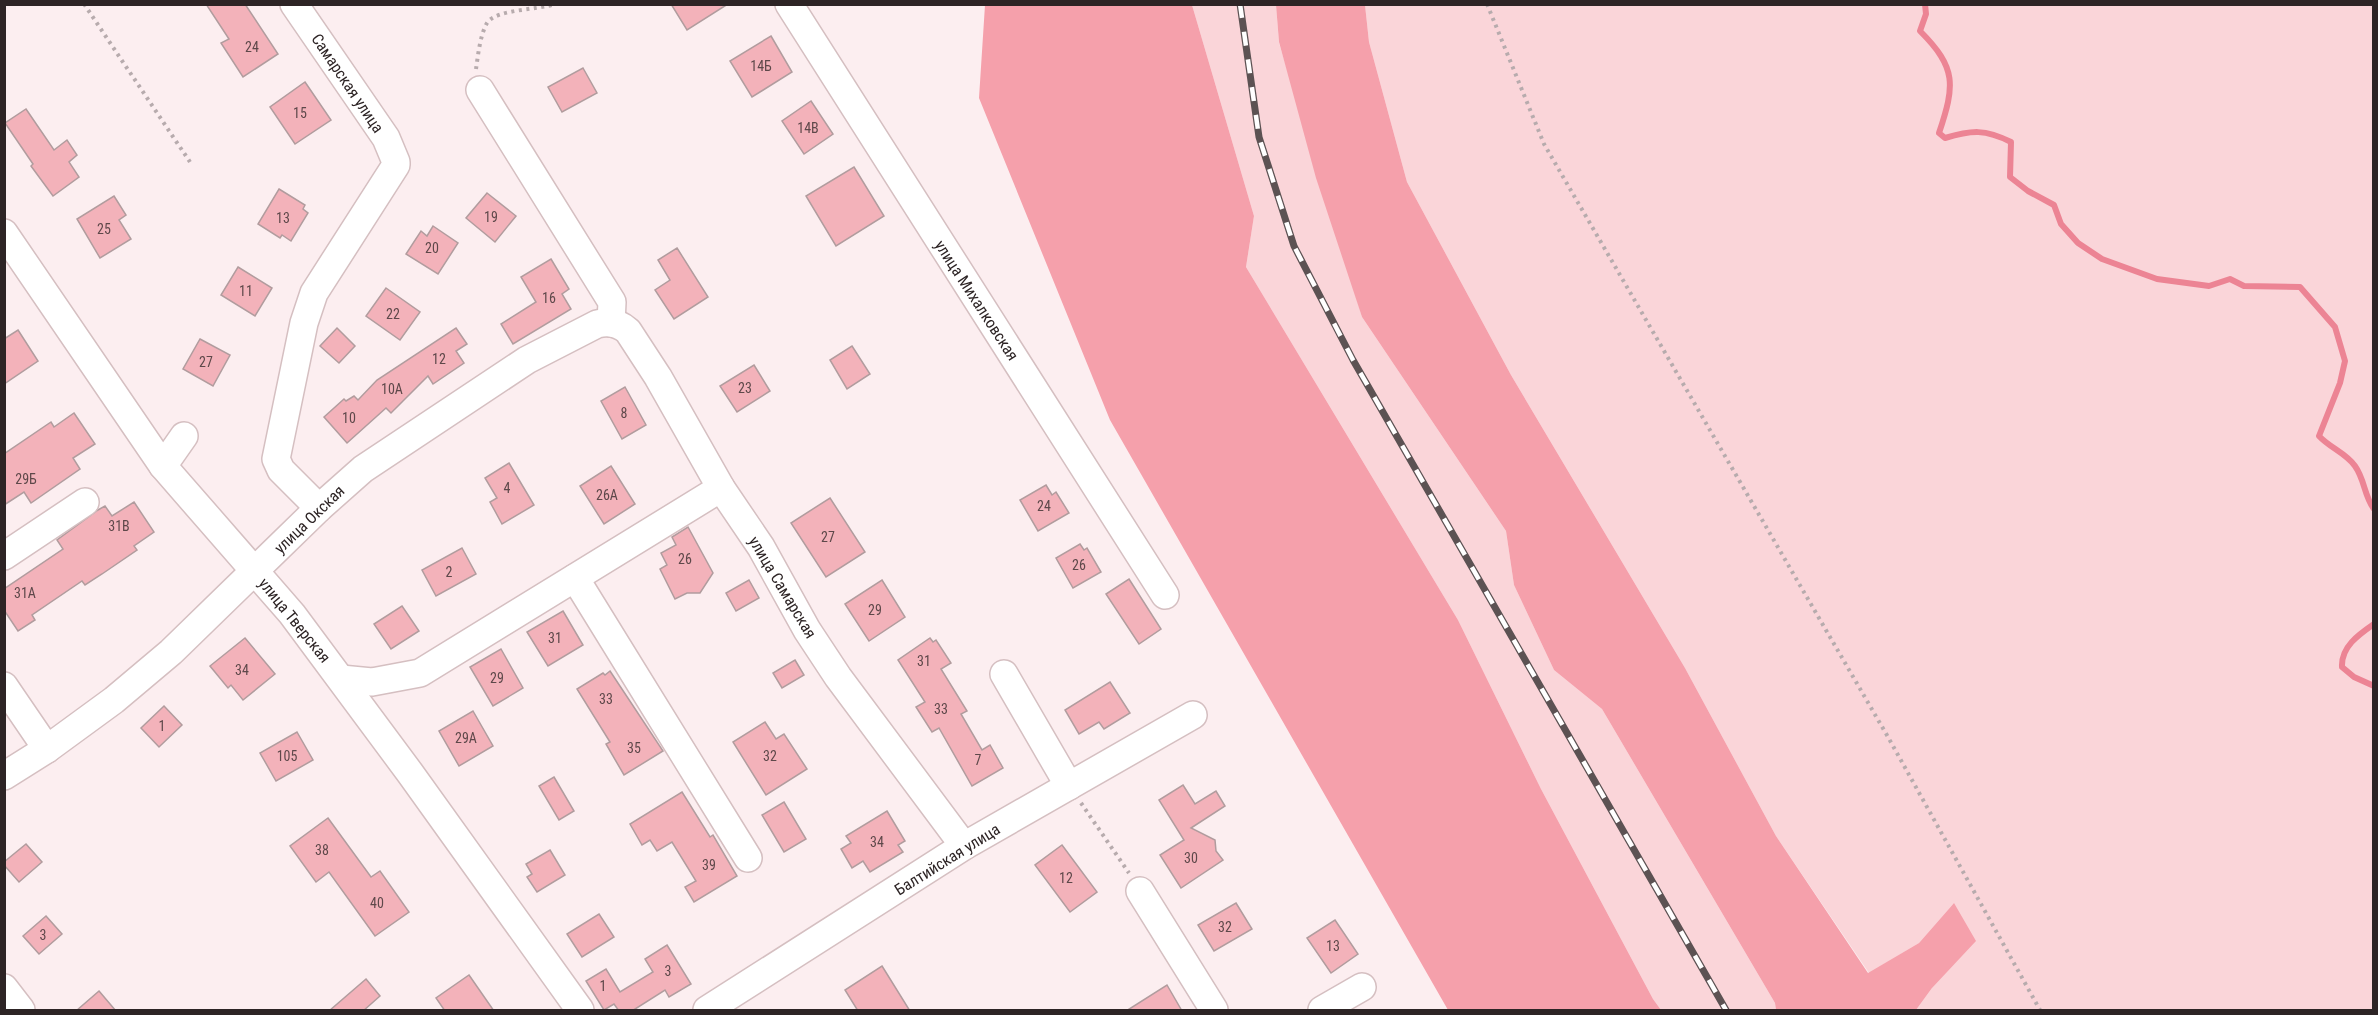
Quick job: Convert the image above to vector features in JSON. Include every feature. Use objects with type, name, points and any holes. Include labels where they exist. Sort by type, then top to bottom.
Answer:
[{"type":"street","name":"Самарская улица","points":[[294,4],[386,138],[394,154],[396,165],[314,293],[304,323],[276,459],[281,470],[319,508]]},
{"type":"street","name":"улица Михалковская","points":[[789,4],[1165,595]]},
{"type":"street","points":[[480,90],[612,302],[611,324]]},
{"type":"street","name":"улица Тверская","points":[[4,233],[163,466],[292,614],[580,1011]]},
{"type":"street","name":"улица Окская","points":[[4,776],[47,749],[114,700],[154,666],[256,571],[319,508],[363,469],[527,360],[597,324],[611,324]]},
{"type":"street","name":"улица Самарская","points":[[611,324],[621,326],[628,331],[664,387],[721,488],[760,547],[807,630],[838,677],[964,846]]},
{"type":"street","points":[[163,466],[184,436]]},
{"type":"street","points":[[341,679],[372,682],[420,673],[721,488]]},
{"type":"street","points":[[4,556],[85,502]]},
{"type":"street","points":[[575,578],[748,858]]},
{"type":"street","points":[[1004,674],[1070,786]]},
{"type":"street","points":[[4,686],[47,749]]},
{"type":"street","name":"Балтийская улица","points":[[707,1011],[964,846],[1193,715]]},
{"type":"street","points":[[1135,883],[1214,1011]]},
{"type":"street","points":[[1322,1011],[1362,987]]},
{"type":"street","points":[[4,988],[21,1011]]},
{"type":"path","points":[[84,4],[190,162]]},
{"type":"path","points":[[480,90],[476,68],[489,21],[499,14],[555,4]]},
{"type":"path","points":[[1486,4],[1544,144],[1882,727],[2040,1011]]},
{"type":"path","points":[[1070,786],[1135,883]]},
{"type":"shaded area","points":[[985,5],[1192,5],[1254,216],[1246,267],[1458,620],[1541,789],[1661,1010],[1448,1010],[1110,420],[979,98]]},
{"type":"shaded area","points":[[1192,5],[1276,5],[1279,43],[1362,317],[1506,531],[1514,585],[1554,670],[1602,709],[1775,1003],[1776,1010],[1661,1010],[1653,999],[1541,789],[1458,620],[1246,267],[1254,216]]},
{"type":"shaded area","points":[[1276,5],[1365,5],[1369,42],[1407,182],[1511,375],[1685,668],[1776,836],[1868,973],[1919,943],[1954,903],[1976,941],[1932,988],[1916,1010],[1776,1010],[1775,1003],[1602,709],[1554,670],[1514,585],[1506,531],[1362,317],[1316,178],[1279,42]]},
{"type":"shaded area","points":[[1365,5],[2373,5],[2373,1010],[1916,1010],[1932,988],[1954,903],[1919,943],[1869,973],[1776,836],[1685,668],[1511,375],[1407,182],[1369,42]]},
{"type":"building","points":[[206,4],[245,4],[278,54],[243,77],[221,43],[229,39]]},
{"type":"building","points":[[671,4],[728,4],[687,30]]},
{"type":"building","points":[[771,36],[792,72],[752,97],[730,61]]},
{"type":"building","points":[[583,68],[597,93],[562,112],[548,87]]},
{"type":"building","points":[[305,82],[331,120],[295,144],[270,107]]},
{"type":"building","points":[[811,101],[833,134],[804,154],[782,121]]},
{"type":"building","points":[[26,109],[54,150],[67,140],[77,155],[69,162],[79,177],[53,196],[31,166],[33,164],[5,123]]},
{"type":"building","points":[[854,167],[884,216],[836,246],[806,196]]},
{"type":"building","points":[[279,189],[305,205],[303,209],[308,213],[291,241],[282,235],[280,238],[258,224]]},
{"type":"building","points":[[487,193],[516,216],[495,242],[466,218]]},
{"type":"building","points":[[114,196],[126,215],[119,220],[131,239],[100,258],[77,219]]},
{"type":"building","points":[[433,226],[458,243],[438,274],[406,254],[421,231],[427,236]]},
{"type":"building","points":[[677,248],[708,297],[674,319],[655,290],[670,280],[658,260]]},
{"type":"building","points":[[551,259],[569,289],[562,294],[571,309],[513,344],[501,324],[536,302],[521,277]]},
{"type":"building","points":[[238,267],[272,288],[255,316],[221,295]]},
{"type":"building","points":[[386,288],[420,312],[400,340],[366,316]]},
{"type":"building","points":[[337,328],[355,346],[339,363],[320,346]]},
{"type":"building","points":[[456,328],[467,344],[456,351],[464,363],[433,384],[428,376],[391,413],[386,408],[347,443],[324,417],[344,399],[346,401],[354,396],[358,400],[377,380]]},
{"type":"building","points":[[18,330],[38,361],[4,384],[4,339]]},
{"type":"building","points":[[200,339],[230,355],[213,386],[183,369]]},
{"type":"building","points":[[852,346],[870,374],[847,389],[830,360]]},
{"type":"building","points":[[754,365],[770,391],[737,412],[720,386]]},
{"type":"building","points":[[625,387],[646,425],[622,439],[601,401]]},
{"type":"building","points":[[74,413],[95,444],[73,458],[80,469],[31,503],[24,492],[4,505],[4,454],[51,422],[54,427]]},
{"type":"building","points":[[509,463],[534,505],[502,524],[490,502],[497,498],[485,478]]},
{"type":"building","points":[[611,466],[635,504],[604,524],[580,486]]},
{"type":"building","points":[[1046,485],[1052,495],[1056,492],[1069,513],[1038,531],[1020,500]]},
{"type":"building","points":[[830,498],[865,552],[826,577],[791,523]]},
{"type":"building","points":[[134,502],[154,532],[134,546],[137,550],[102,574],[85,585],[82,581],[32,615],[35,620],[18,631],[4,610],[4,589],[63,549],[57,540],[98,510],[105,506],[112,516]]},
{"type":"building","points":[[688,527],[713,573],[700,593],[687,593],[675,599],[660,569],[667,565],[661,553],[676,545],[672,537]]},
{"type":"building","points":[[1080,544],[1084,550],[1087,548],[1101,572],[1073,588],[1056,558]]},
{"type":"building","points":[[462,548],[476,574],[436,596],[422,570]]},
{"type":"building","points":[[1129,579],[1161,629],[1139,644],[1106,594]]},
{"type":"building","points":[[749,580],[759,598],[736,611],[726,593]]},
{"type":"building","points":[[882,580],[905,617],[869,641],[845,604]]},
{"type":"building","points":[[402,606],[419,631],[391,649],[374,624]]},
{"type":"building","points":[[563,611],[583,645],[548,666],[527,632]]},
{"type":"building","points":[[245,638],[275,674],[243,700],[231,685],[228,688],[210,666]]},
{"type":"building","points":[[930,638],[933,642],[936,640],[951,663],[941,669],[967,711],[961,714],[982,750],[990,745],[1003,768],[972,786],[939,728],[932,732],[916,707],[925,702],[898,660]]},
{"type":"building","points":[[501,649],[523,688],[493,706],[470,667]]},
{"type":"building","points":[[795,660],[804,675],[782,688],[773,673]]},
{"type":"building","points":[[610,671],[663,751],[624,775],[606,744],[610,742],[577,689]]},
{"type":"building","points":[[1110,682],[1130,713],[1104,729],[1099,722],[1079,734],[1065,710]]},
{"type":"building","points":[[164,706],[182,725],[159,747],[141,728]]},
{"type":"building","points":[[473,711],[493,746],[459,766],[439,731]]},
{"type":"building","points":[[765,722],[776,739],[784,734],[807,769],[766,795],[733,742]]},
{"type":"building","points":[[297,732],[313,760],[276,781],[260,753]]},
{"type":"building","points":[[554,777],[574,811],[559,820],[539,786]]},
{"type":"building","points":[[1183,785],[1195,804],[1216,791],[1225,806],[1191,828],[1215,840],[1216,851],[1223,860],[1181,888],[1160,855],[1184,840],[1159,800]]},
{"type":"building","points":[[682,792],[710,837],[713,835],[737,876],[694,902],[685,887],[696,881],[672,842],[657,851],[650,840],[642,845],[630,824]]},
{"type":"building","points":[[784,802],[806,839],[784,852],[762,815]]},
{"type":"building","points":[[887,811],[905,841],[898,845],[903,852],[870,872],[863,861],[852,868],[841,849],[851,843],[846,836]]},
{"type":"building","points":[[328,818],[371,877],[380,871],[409,912],[375,936],[329,872],[316,882],[290,846]]},
{"type":"building","points":[[26,844],[42,862],[19,882],[4,862]]},
{"type":"building","points":[[1062,845],[1097,892],[1070,912],[1035,865]]},
{"type":"building","points":[[550,850],[565,875],[537,892],[527,877],[532,874],[526,864]]},
{"type":"building","points":[[1236,903],[1252,929],[1214,951],[1198,925]]},
{"type":"building","points":[[599,914],[614,937],[582,957],[567,934]]},
{"type":"building","points":[[46,916],[62,934],[39,954],[23,936]]},
{"type":"building","points":[[1335,920],[1358,954],[1331,973],[1307,938]]},
{"type":"building","points":[[667,945],[691,984],[669,997],[665,990],[632,1011],[619,1011],[614,1004],[604,1010],[586,981],[606,969],[620,992],[653,972],[645,959]]},
{"type":"building","points":[[882,966],[910,1011],[858,1011],[845,990]]},
{"type":"building","points":[[469,975],[494,1011],[445,1011],[436,998]]},
{"type":"building","points":[[366,979],[380,996],[363,1011],[329,1011]]},
{"type":"building","points":[[1167,985],[1182,1011],[1126,1011]]},
{"type":"building","points":[[99,991],[116,1011],[76,1011]]},
{"type":"waterway","points":[[1925,4],[1926,14],[1920,31],[1941,56],[1949,78],[1948,102],[1939,133],[1945,138],[1978,132],[2011,142],[2010,177],[2028,191],[2054,205],[2061,224],[2078,243],[2102,259],[2157,279],[2209,286],[2230,279],[2244,286],[2300,287],[2335,327],[2345,361],[2340,383],[2319,436],[2355,466],[2374,509]]},
{"type":"waterway","points":[[2374,624],[2347,648],[2342,660],[2342,667],[2354,677],[2374,686]]},
{"type":"railway","points":[[1240,4],[1259,137],[1294,246],[1353,360],[1726,1010]]}]
